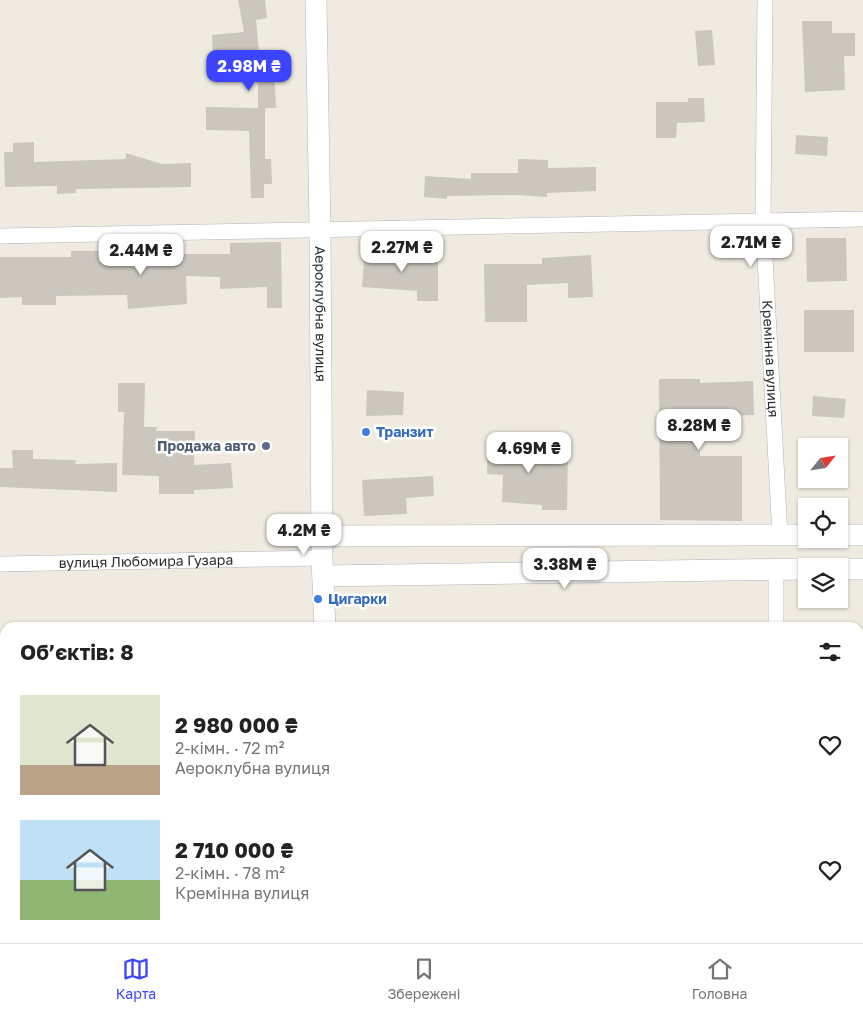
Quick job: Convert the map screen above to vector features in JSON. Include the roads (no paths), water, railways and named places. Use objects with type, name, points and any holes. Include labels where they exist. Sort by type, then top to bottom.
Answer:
[{"type":"street","name":"Аероклубна вулиця","points":[[316,0],[320,228],[322,567],[325,622]]},
{"type":"street","name":"Кремінна вулиця","points":[[765,0],[763,221],[780,536]]},
{"type":"street","points":[[0,236],[320,228],[863,219]]},
{"type":"street","points":[[848,535],[863,535]]},
{"type":"street","points":[[322,536],[798,536]]},
{"type":"street","name":"вулиця Любомира Гузара","points":[[0,564],[798,569]]},
{"type":"street","points":[[776,569],[776,622]]},
{"type":"street","points":[[848,569],[863,569]]},
{"type":"place","name":"Транзит","points":[[366,432]]},
{"type":"place","name":"Продажа авто","points":[[266,446]]},
{"type":"place","name":"Цигарки","points":[[318,599]]}]
